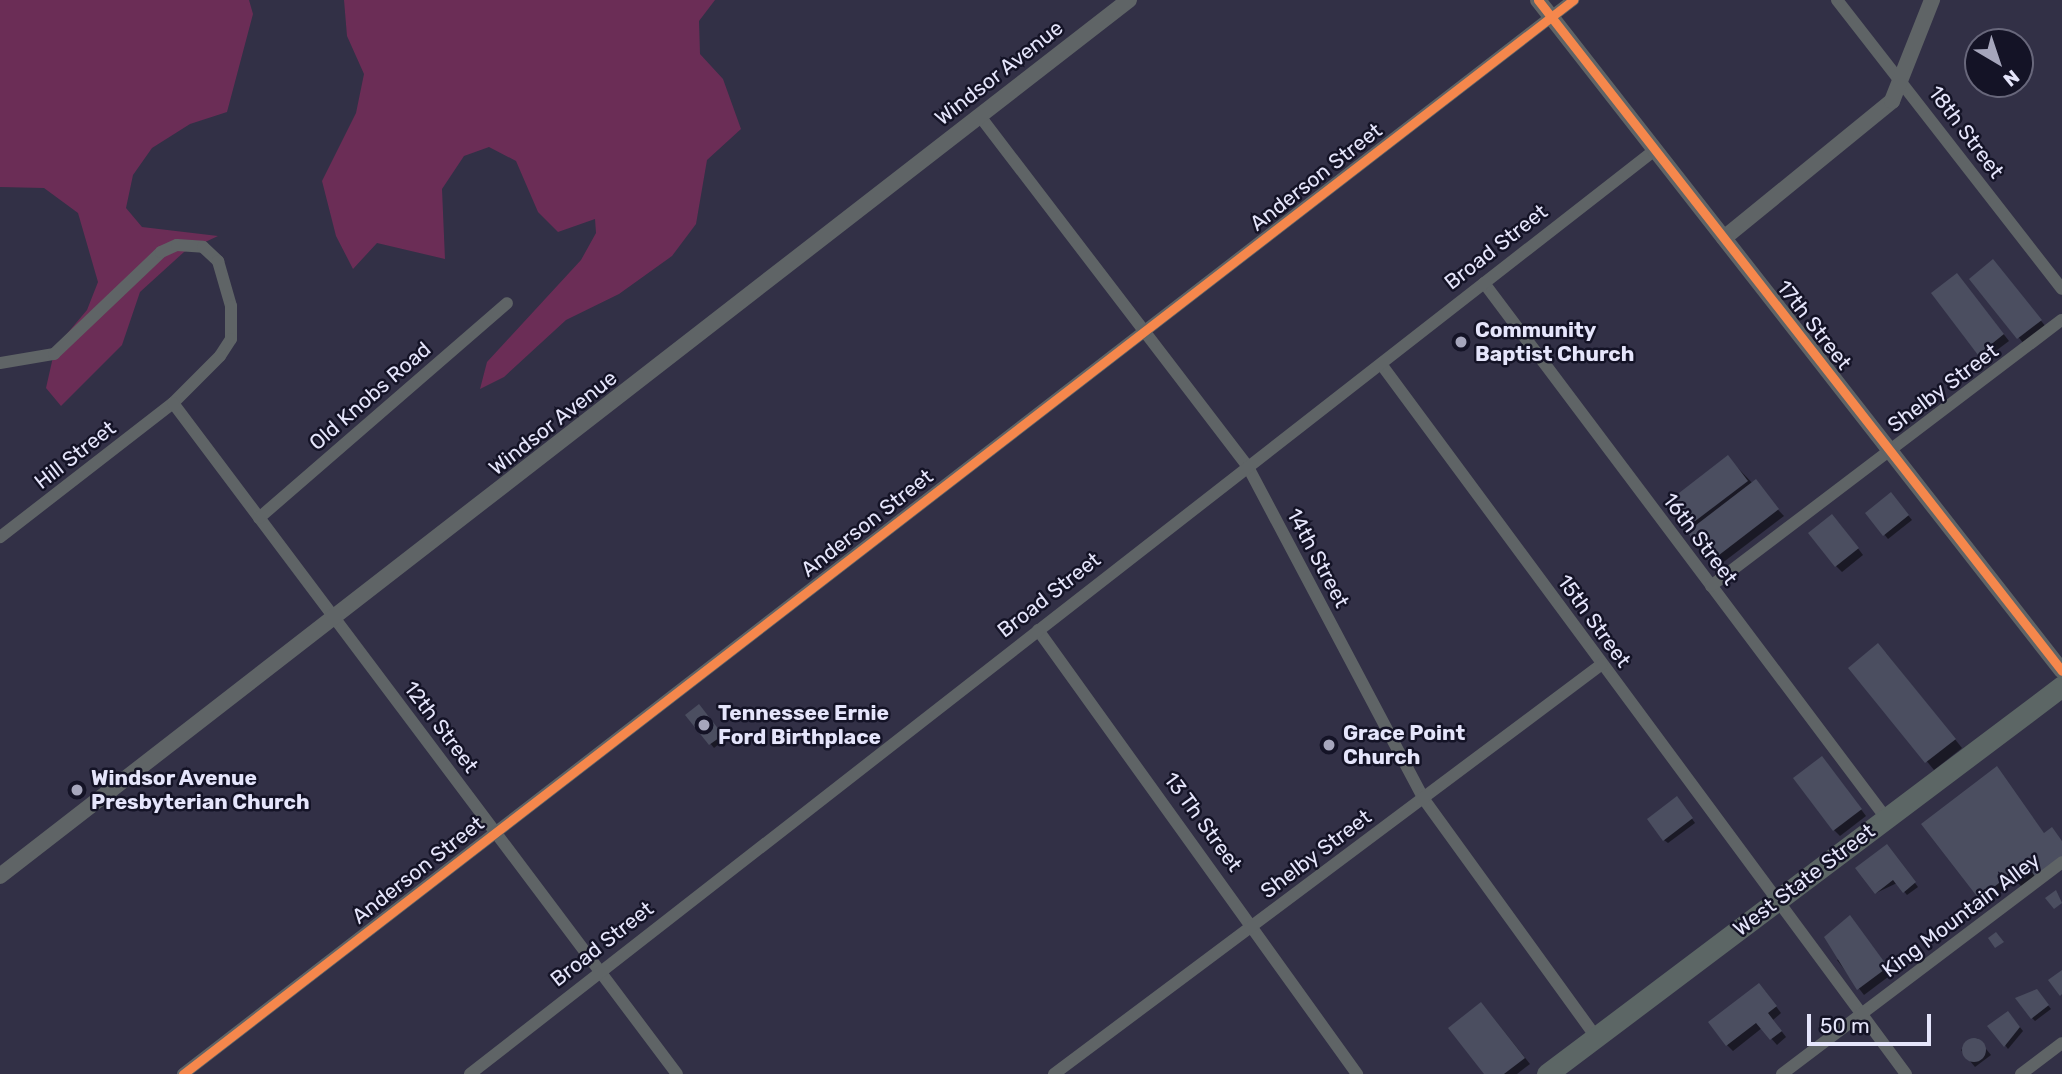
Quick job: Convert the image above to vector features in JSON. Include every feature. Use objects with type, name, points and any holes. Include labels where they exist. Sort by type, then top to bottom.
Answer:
[{"type":"main road","name":"West State Street","points":[[1547,1074],[2062,686]]},
{"type":"street","name":"Windsor Avenue","points":[[0,876],[336,620],[1129,0]]},
{"type":"street","name":"17th Street","points":[[1538,0],[2062,671]]},
{"type":"street","name":"Anderson Street","points":[[183,1074],[1573,0]]},
{"type":"street","name":"18th Street","points":[[1837,0],[2062,289]]},
{"type":"street","points":[[1724,238],[1873,122],[1903,82],[1932,0]]},
{"type":"street","name":"14th Street","points":[[979,115],[1146,330],[1248,467],[1423,799],[1595,1037]]},
{"type":"street","name":"Broad Street","points":[[470,1074],[1655,150]]},
{"type":"street","name":"Hill Street","points":[[0,363],[54,354],[161,253],[177,245],[203,247],[218,261],[231,306],[231,339],[173,403],[0,537]]},
{"type":"street","name":"16th Street","points":[[1484,283],[1886,818]]},
{"type":"street","name":"Old Knobs Road","points":[[259,518],[507,303]]},
{"type":"street","name":"Shelby Street","points":[[1711,586],[2062,320]]},
{"type":"street","name":"15th Street","points":[[1381,364],[1906,1074]]},
{"type":"street","name":"12th Street","points":[[173,403],[677,1074]]},
{"type":"street","name":"13 Th Street","points":[[1038,631],[1254,925],[1357,1074]]},
{"type":"street","name":"Shelby Street","points":[[1054,1074],[1602,664]]},
{"type":"street","name":"King Mountain Alley","points":[[1783,1074],[2062,862]]},
{"type":"street","points":[[2021,1074],[2062,1043]]},
{"type":"shaded area","points":[[0,0],[249,0],[253,14],[227,112],[190,124],[152,148],[133,175],[126,208],[142,227],[218,236],[184,252],[140,292],[122,345],[61,406],[46,388],[55,348],[87,310],[98,282],[78,213],[44,188],[0,187]]},
{"type":"shaded area","points":[[344,0],[715,0],[699,21],[700,54],[723,79],[741,129],[707,160],[696,224],[672,256],[619,294],[566,320],[504,377],[480,389],[487,362],[581,260],[596,233],[595,219],[558,232],[538,212],[516,161],[489,147],[464,156],[442,189],[445,259],[377,243],[353,269],[336,236],[322,181],[356,113],[364,74],[347,36]]},
{"type":"building","points":[[1993,259],[2042,320],[2017,339],[1969,279]]},
{"type":"building","points":[[1957,273],[2004,334],[1978,355],[1931,293]]},
{"type":"building","points":[[1728,455],[1748,481],[1690,525],[1670,500]]},
{"type":"building","points":[[1756,479],[1779,509],[1710,562],[1687,532]]},
{"type":"building","points":[[1891,492],[1909,515],[1883,536],[1865,513]]},
{"type":"building","points":[[1832,514],[1859,548],[1835,567],[1808,533]]},
{"type":"building","points":[[1878,643],[1956,739],[1925,763],[1848,668]]},
{"type":"building","name":"Tennessee Ernie Ford Birthplace","points":[[699,704],[723,735],[709,745],[685,715]]},
{"type":"building","points":[[1822,756],[1862,809],[1833,831],[1793,778]]},
{"type":"building","points":[[1997,766],[2044,833],[2052,827],[2062,841],[2062,858],[2036,878],[2032,872],[2016,884],[2009,875],[1979,899],[1921,824]]},
{"type":"building","points":[[1677,796],[1693,818],[1663,841],[1647,819]]},
{"type":"building","points":[[1887,844],[1916,882],[1903,893],[1893,880],[1875,894],[1855,868]]},
{"type":"building","points":[[2056,890],[2062,903],[2054,909],[2045,898]]},
{"type":"building","points":[[1850,915],[1888,967],[1857,990],[1824,937]]},
{"type":"building","points":[[1996,932],[2004,942],[1995,948],[1988,938]]},
{"type":"building","points":[[2062,970],[2062,994],[2060,996],[2048,980]]},
{"type":"building","points":[[1759,983],[1777,1006],[1768,1013],[1782,1031],[1770,1040],[1756,1023],[1726,1046],[1708,1022]]},
{"type":"building","points":[[2037,989],[2049,1005],[2031,1019],[2015,998]]},
{"type":"building","points":[[1481,1002],[1525,1058],[1504,1074],[1484,1074],[1448,1028]]},
{"type":"building","points":[[2008,1011],[2020,1027],[2004,1047],[1987,1026]]},
{"type":"building","points":[[1974,1038],[1985,1045],[1986,1050],[1979,1061],[1974,1062],[1963,1055],[1962,1050],[1969,1039]]},
{"type":"cycle path","points":[[1538,0],[2062,671]]},
{"type":"cycle path","points":[[183,1074],[1573,0]]},
{"type":"place","name":"Community Baptist Church","points":[[1461,342]]},
{"type":"place","name":"Tennessee Ernie Ford Birthplace","points":[[704,725]]},
{"type":"place","name":"Grace Point Church","points":[[1329,745]]},
{"type":"place","name":"Windsor Avenue Presbyterian Church","points":[[77,790]]}]
